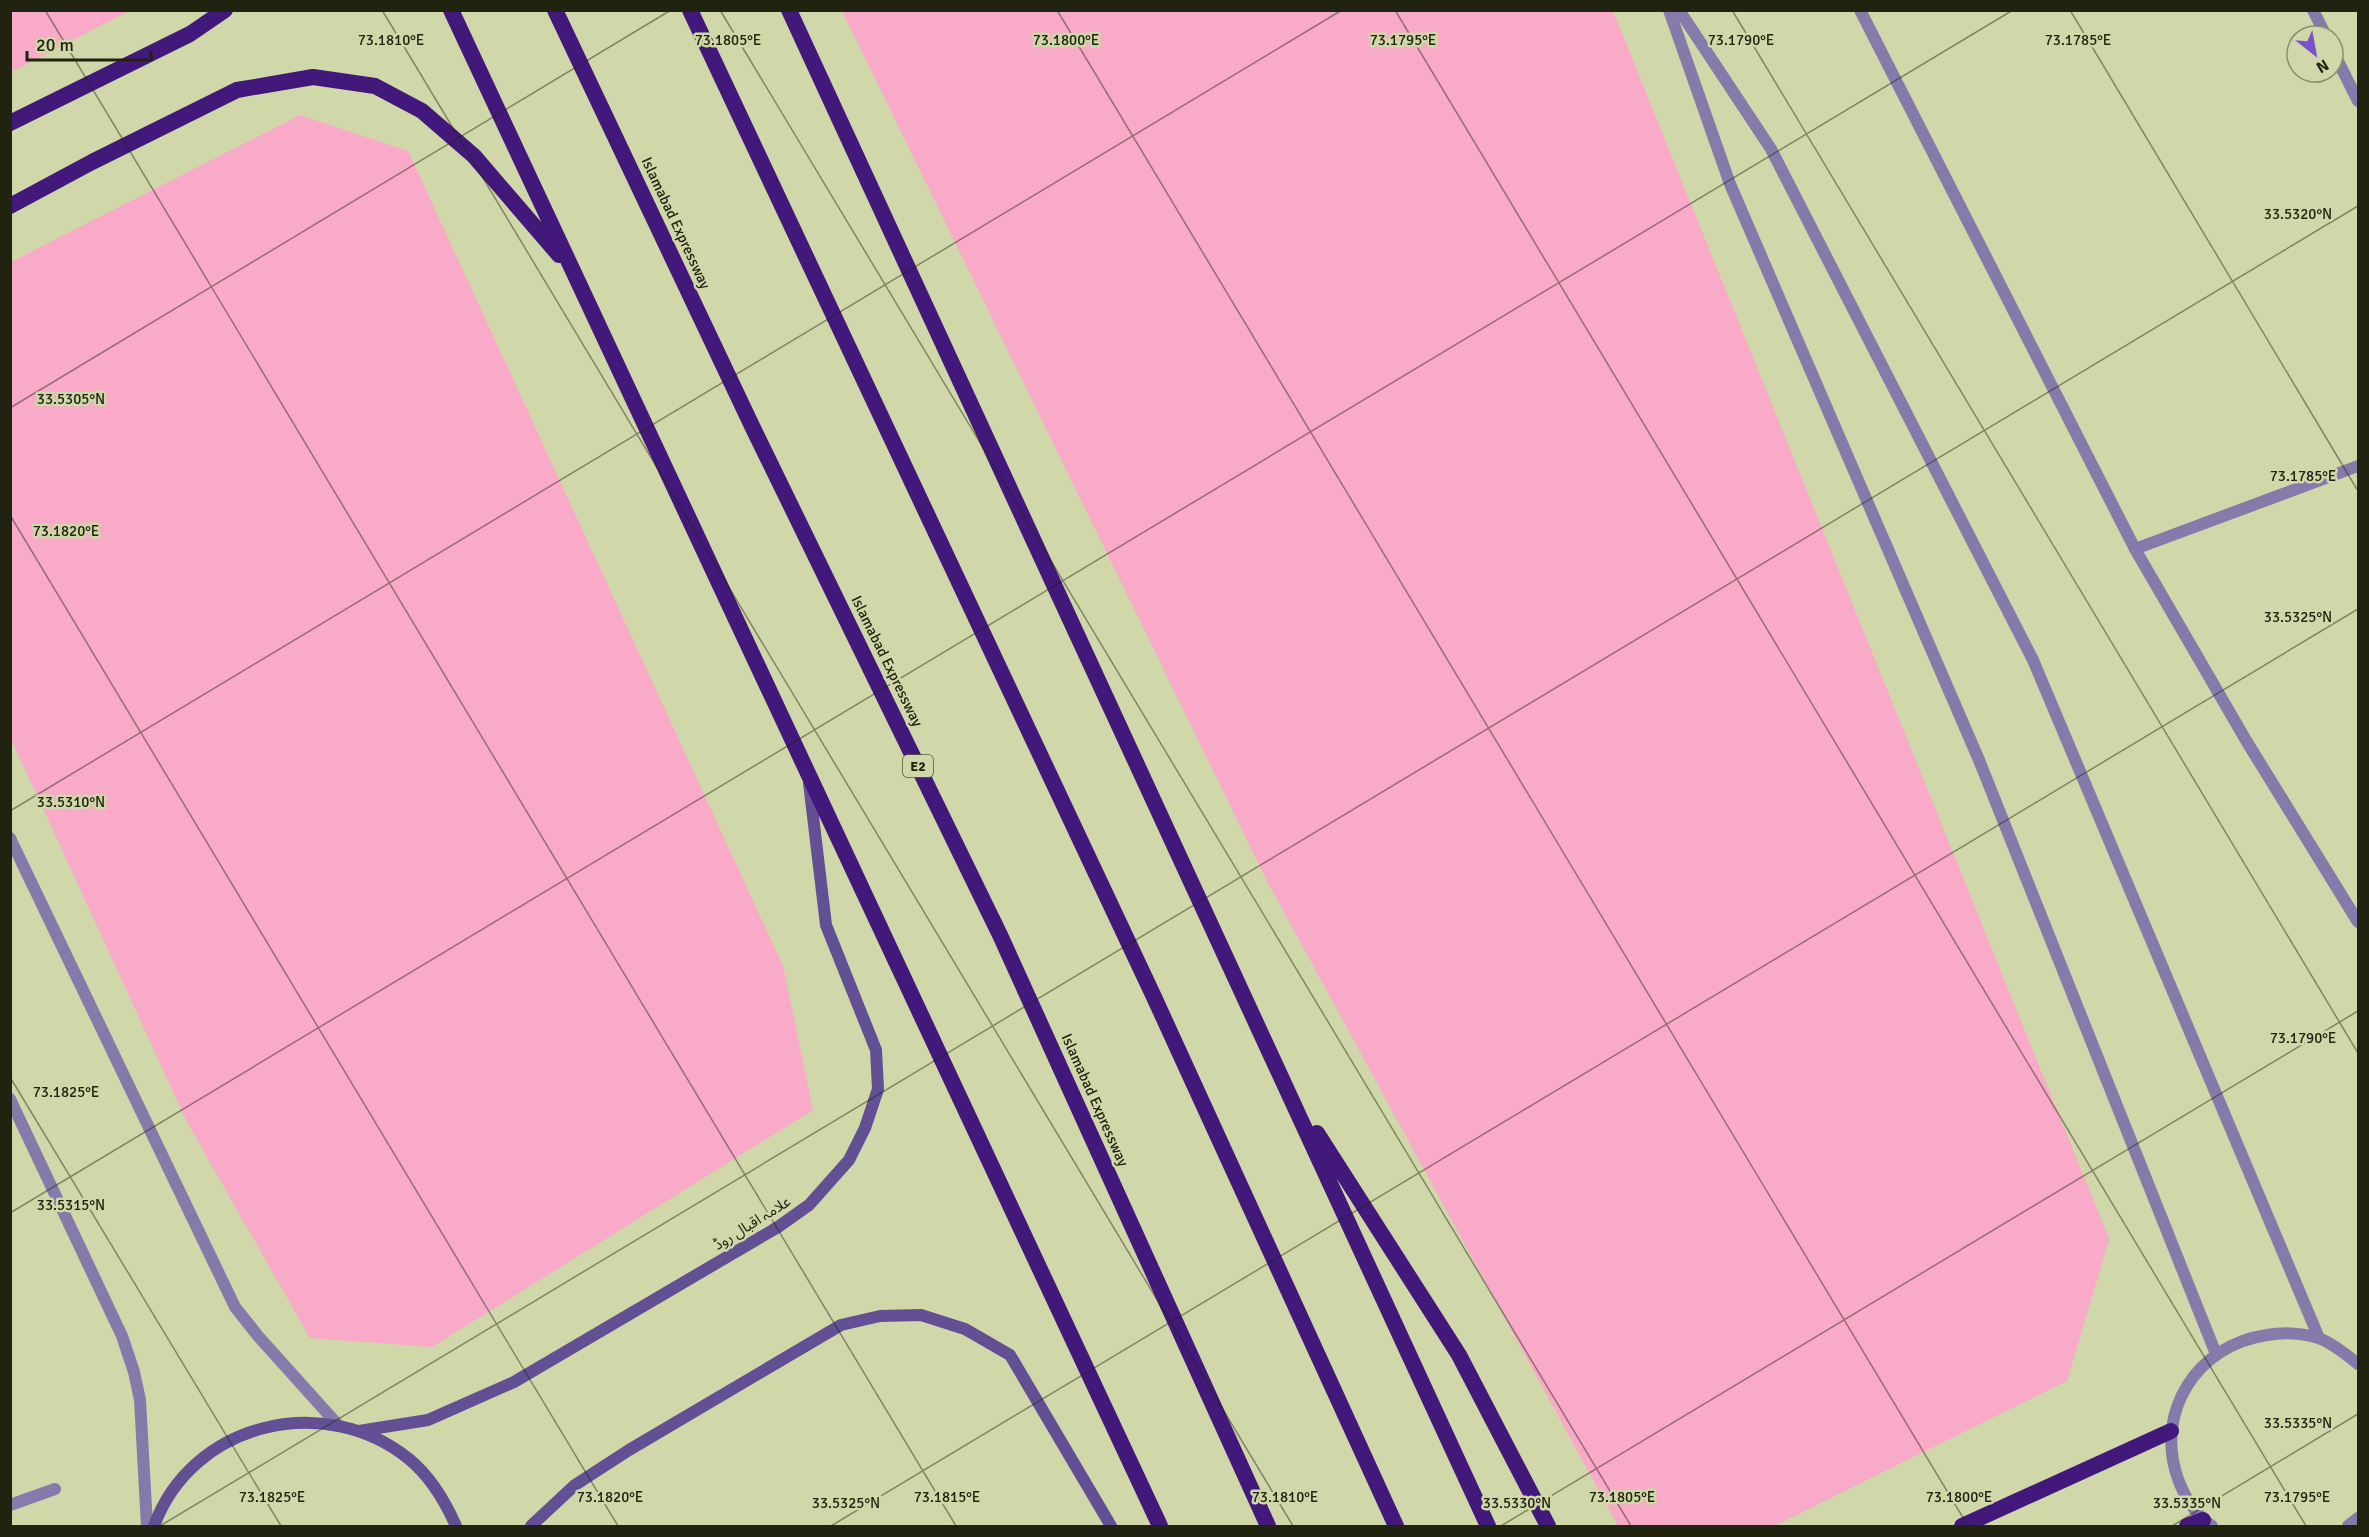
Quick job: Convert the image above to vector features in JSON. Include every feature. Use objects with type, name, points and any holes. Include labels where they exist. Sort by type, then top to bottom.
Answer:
[{"type":"highway","points":[[10,123],[190,34],[225,10]]},
{"type":"highway","points":[[451,10],[1160,1527]]},
{"type":"highway","name":"Islamabad Expressway","points":[[555,10],[752,426],[1000,935],[1268,1527]]},
{"type":"highway","points":[[690,10],[1154,997],[1396,1527]]},
{"type":"highway","points":[[789,10],[1488,1527]]},
{"type":"highway","points":[[10,206],[237,90],[313,76],[375,86],[422,111],[474,156],[573,272]]},
{"type":"highway","points":[[1284,1082],[1459,1355],[1548,1527]]},
{"type":"highway","points":[[1962,1527],[2171,1431]]},
{"type":"main road","name":"علامہ اقبال روڈ","points":[[359,1431],[428,1420],[514,1382],[778,1227],[809,1205],[849,1160],[865,1128],[878,1089],[876,1050],[826,925],[808,772]]},
{"type":"main road","points":[[531,1527],[575,1485],[629,1450],[842,1325],[880,1316],[921,1315],[965,1329],[1010,1354],[1111,1527]]},
{"type":"main road","name":"علامہ اقبال روڈ","points":[[154,1527],[174,1489],[194,1466],[219,1447],[247,1433],[276,1425],[307,1422],[338,1425],[386,1443],[410,1460],[431,1481],[447,1506],[456,1527]]},
{"type":"street","points":[[1669,10],[1730,184],[1979,760],[2216,1353]]},
{"type":"street","points":[[1679,10],[1772,149],[2033,660],[2319,1338]]},
{"type":"street","points":[[1860,10],[2135,549],[2247,742],[2358,922]]},
{"type":"street","points":[[2313,10],[2320,24]]},
{"type":"street","points":[[2349,83],[2358,73]]},
{"type":"street","points":[[2345,75],[2358,101]]},
{"type":"street","points":[[2135,549],[2358,466]]},
{"type":"street","points":[[10,838],[235,1307],[338,1425]]},
{"type":"street","points":[[10,1099],[122,1336],[134,1372],[140,1400],[147,1527]]},
{"type":"street","points":[[2201,1524],[2183,1494],[2172,1463],[2171,1431],[2178,1401],[2194,1375],[2216,1353],[2248,1337],[2283,1332],[2319,1338],[2342,1350],[2358,1364]]},
{"type":"street","points":[[10,1505],[55,1489]]},
{"type":"street","points":[[2348,1527],[2358,1518]]},
{"type":"shaded area","points":[[11,10],[129,10],[129,11],[11,72]]},
{"type":"shaded area","points":[[842,11],[1613,11],[2109,1239],[2067,1381],[1774,1526],[1618,1526],[1266,879]]},
{"type":"shaded area","points":[[300,115],[408,151],[783,966],[813,1110],[432,1347],[310,1338],[187,1122],[11,739],[11,262]]}]
